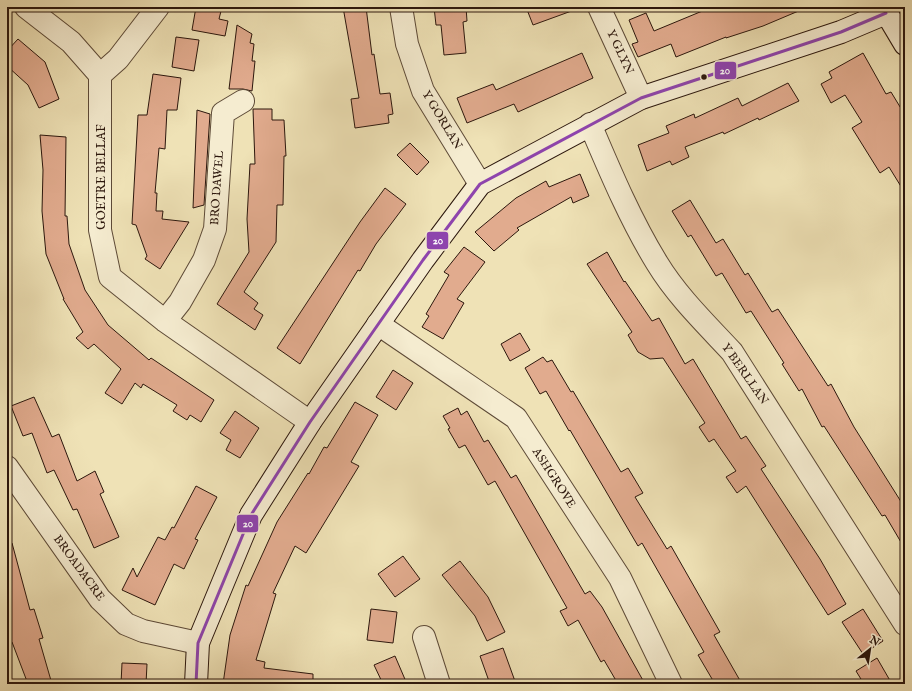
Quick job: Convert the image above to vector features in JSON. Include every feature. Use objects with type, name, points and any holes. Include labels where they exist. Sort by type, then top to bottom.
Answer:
[{"type":"street","points":[[26,7],[71,42],[100,75],[118,59],[158,7]]},
{"type":"street","name":"Y GORLAN","points":[[401,7],[407,44],[423,91],[480,184]]},
{"type":"street","name":"Y GLYN","points":[[599,7],[641,98]]},
{"type":"street","points":[[196,684],[198,643],[252,515],[310,422],[423,260],[480,184],[641,98],[841,32],[884,10],[905,44]]},
{"type":"street","name":"GOETRE BELLAF","points":[[100,75],[100,230],[110,277],[164,321],[310,422]]},
{"type":"street","name":"BRO DAWEL","points":[[164,321],[180,302],[204,260],[215,228],[223,113],[243,101]]},
{"type":"street","name":"Y BERLLAN","points":[[590,124],[628,213],[658,265],[695,313],[732,352],[905,624]]},
{"type":"street","name":"ASHGROVE","points":[[378,324],[516,418],[620,578],[671,684]]},
{"type":"street","name":"BROADACRE","points":[[8,469],[100,599],[126,624],[144,631],[198,643]]},
{"type":"street","points":[[424,637],[439,684]]},
{"type":"building","points":[[196,7],[222,7],[219,19],[228,21],[225,36],[192,30]]},
{"type":"building","points":[[343,7],[366,7],[372,55],[374,54],[380,94],[390,93],[393,114],[388,115],[389,123],[355,128],[351,99],[359,98]]},
{"type":"building","points":[[434,7],[466,7],[467,21],[463,22],[466,53],[444,55],[441,25],[436,25]]},
{"type":"building","points":[[526,7],[577,7],[577,9],[533,25]]},
{"type":"building","points":[[712,7],[808,7],[763,26],[726,37],[676,57],[671,44],[638,57],[632,44],[638,42],[629,20],[646,13],[654,31]]},
{"type":"building","points":[[237,25],[252,34],[250,43],[254,44],[252,61],[255,61],[252,91],[243,89],[229,89]]},
{"type":"building","points":[[176,37],[199,40],[194,71],[172,67]]},
{"type":"building","points":[[18,39],[45,62],[59,99],[39,108],[28,85],[7,66],[7,51]]},
{"type":"building","points":[[582,53],[593,78],[518,112],[514,104],[467,123],[457,98],[493,84],[496,90]]},
{"type":"building","points":[[863,53],[886,94],[891,92],[905,115],[905,193],[889,167],[880,173],[852,128],[862,122],[845,95],[831,103],[821,84],[832,78],[829,72]]},
{"type":"building","points":[[153,74],[181,78],[177,110],[167,110],[165,149],[159,148],[155,193],[157,193],[156,211],[163,211],[162,219],[189,222],[160,269],[145,259],[147,256],[136,225],[132,224],[138,115],[147,115]]},
{"type":"building","points":[[788,83],[799,101],[759,120],[758,118],[724,134],[723,132],[685,147],[689,157],[672,165],[670,161],[647,171],[638,145],[669,133],[666,126],[694,114],[695,118],[738,98],[742,106]]},
{"type":"building","points":[[253,109],[272,109],[272,120],[284,120],[286,156],[284,156],[283,205],[277,205],[276,242],[244,292],[258,303],[254,309],[263,315],[255,330],[217,304],[249,252],[247,219],[250,164],[255,164]]},
{"type":"building","points":[[197,110],[210,114],[204,205],[193,208]]},
{"type":"building","points":[[40,135],[66,137],[65,216],[67,216],[69,244],[85,290],[108,325],[149,360],[151,358],[214,400],[201,422],[190,415],[187,420],[173,411],[177,405],[143,384],[141,388],[135,383],[122,404],[105,393],[121,369],[94,344],[88,349],[76,338],[83,332],[63,299],[46,254],[42,211],[43,170]]},
{"type":"building","points":[[410,143],[429,162],[417,175],[397,155]]},
{"type":"building","points":[[580,174],[589,196],[573,203],[571,197],[517,228],[519,230],[494,251],[475,232],[516,198],[546,181],[549,187]]},
{"type":"building","points":[[385,188],[406,204],[376,244],[360,271],[358,270],[300,364],[277,348],[360,222]]},
{"type":"building","points":[[690,200],[716,243],[723,239],[745,275],[748,273],[772,312],[778,309],[828,386],[831,384],[854,427],[905,508],[905,549],[885,515],[882,516],[824,426],[822,427],[802,389],[799,391],[782,364],[784,363],[751,311],[746,313],[722,273],[716,276],[691,235],[688,237],[672,211]]},
{"type":"building","points":[[464,247],[485,262],[457,299],[464,303],[443,339],[422,327],[429,316],[426,314],[449,275],[444,272]]},
{"type":"building","points":[[607,252],[624,282],[625,281],[652,321],[659,318],[685,364],[693,359],[741,439],[746,436],[766,466],[761,469],[820,559],[846,604],[828,615],[746,486],[737,493],[726,477],[736,471],[714,439],[709,442],[699,427],[705,423],[663,358],[650,359],[638,352],[628,335],[632,332],[587,264]]},
{"type":"building","points":[[520,333],[530,350],[510,361],[501,344]]},
{"type":"building","points":[[543,357],[547,362],[552,360],[571,392],[573,391],[621,472],[628,468],[643,493],[635,497],[667,549],[671,546],[720,632],[714,635],[742,684],[715,684],[698,655],[704,652],[642,543],[638,546],[546,391],[540,394],[525,368]]},
{"type":"building","points":[[393,370],[413,383],[396,410],[376,397]]},
{"type":"building","points":[[34,397],[52,437],[59,434],[77,481],[95,471],[104,492],[100,494],[119,537],[94,548],[77,509],[73,510],[54,470],[47,473],[32,433],[23,436],[11,406]]},
{"type":"building","points":[[355,402],[378,415],[351,462],[359,466],[306,553],[295,546],[273,593],[276,594],[256,660],[265,662],[264,668],[313,674],[313,684],[223,684],[230,635],[246,585],[248,586],[277,522],[308,473],[309,474],[324,447],[327,448]]},
{"type":"building","points":[[458,408],[461,415],[467,411],[484,442],[488,440],[511,478],[516,475],[585,594],[590,591],[602,607],[645,684],[618,684],[604,660],[601,662],[578,620],[568,626],[560,611],[567,608],[495,481],[488,485],[465,445],[459,448],[448,429],[450,428],[443,416]]},
{"type":"building","points":[[235,411],[259,428],[240,458],[226,450],[231,440],[220,433]]},
{"type":"building","points":[[196,486],[217,497],[195,539],[198,540],[184,569],[174,564],[155,605],[122,590],[133,568],[137,577],[158,537],[165,540],[172,527],[174,528]]},
{"type":"building","points":[[12,543],[30,610],[34,609],[43,638],[39,639],[52,684],[28,684],[12,642],[10,643],[7,634],[7,544]]},
{"type":"building","points":[[403,556],[420,579],[395,597],[378,574]]},
{"type":"building","points":[[460,561],[488,597],[505,632],[487,641],[475,616],[442,575]]},
{"type":"building","points":[[371,609],[397,612],[393,643],[367,640]]},
{"type":"building","points":[[863,609],[883,641],[863,654],[842,622]]},
{"type":"building","points":[[503,648],[516,684],[490,684],[480,656]]},
{"type":"building","points":[[395,656],[407,684],[383,684],[374,665]]},
{"type":"building","points":[[877,658],[892,684],[864,684],[856,671]]},
{"type":"building","points":[[122,663],[147,664],[146,684],[121,684]]},
{"type":"transit line","name":"20","points":[[196,684],[198,643],[251,515],[310,422],[423,260],[480,184],[641,98],[841,32],[886,13]]}]
